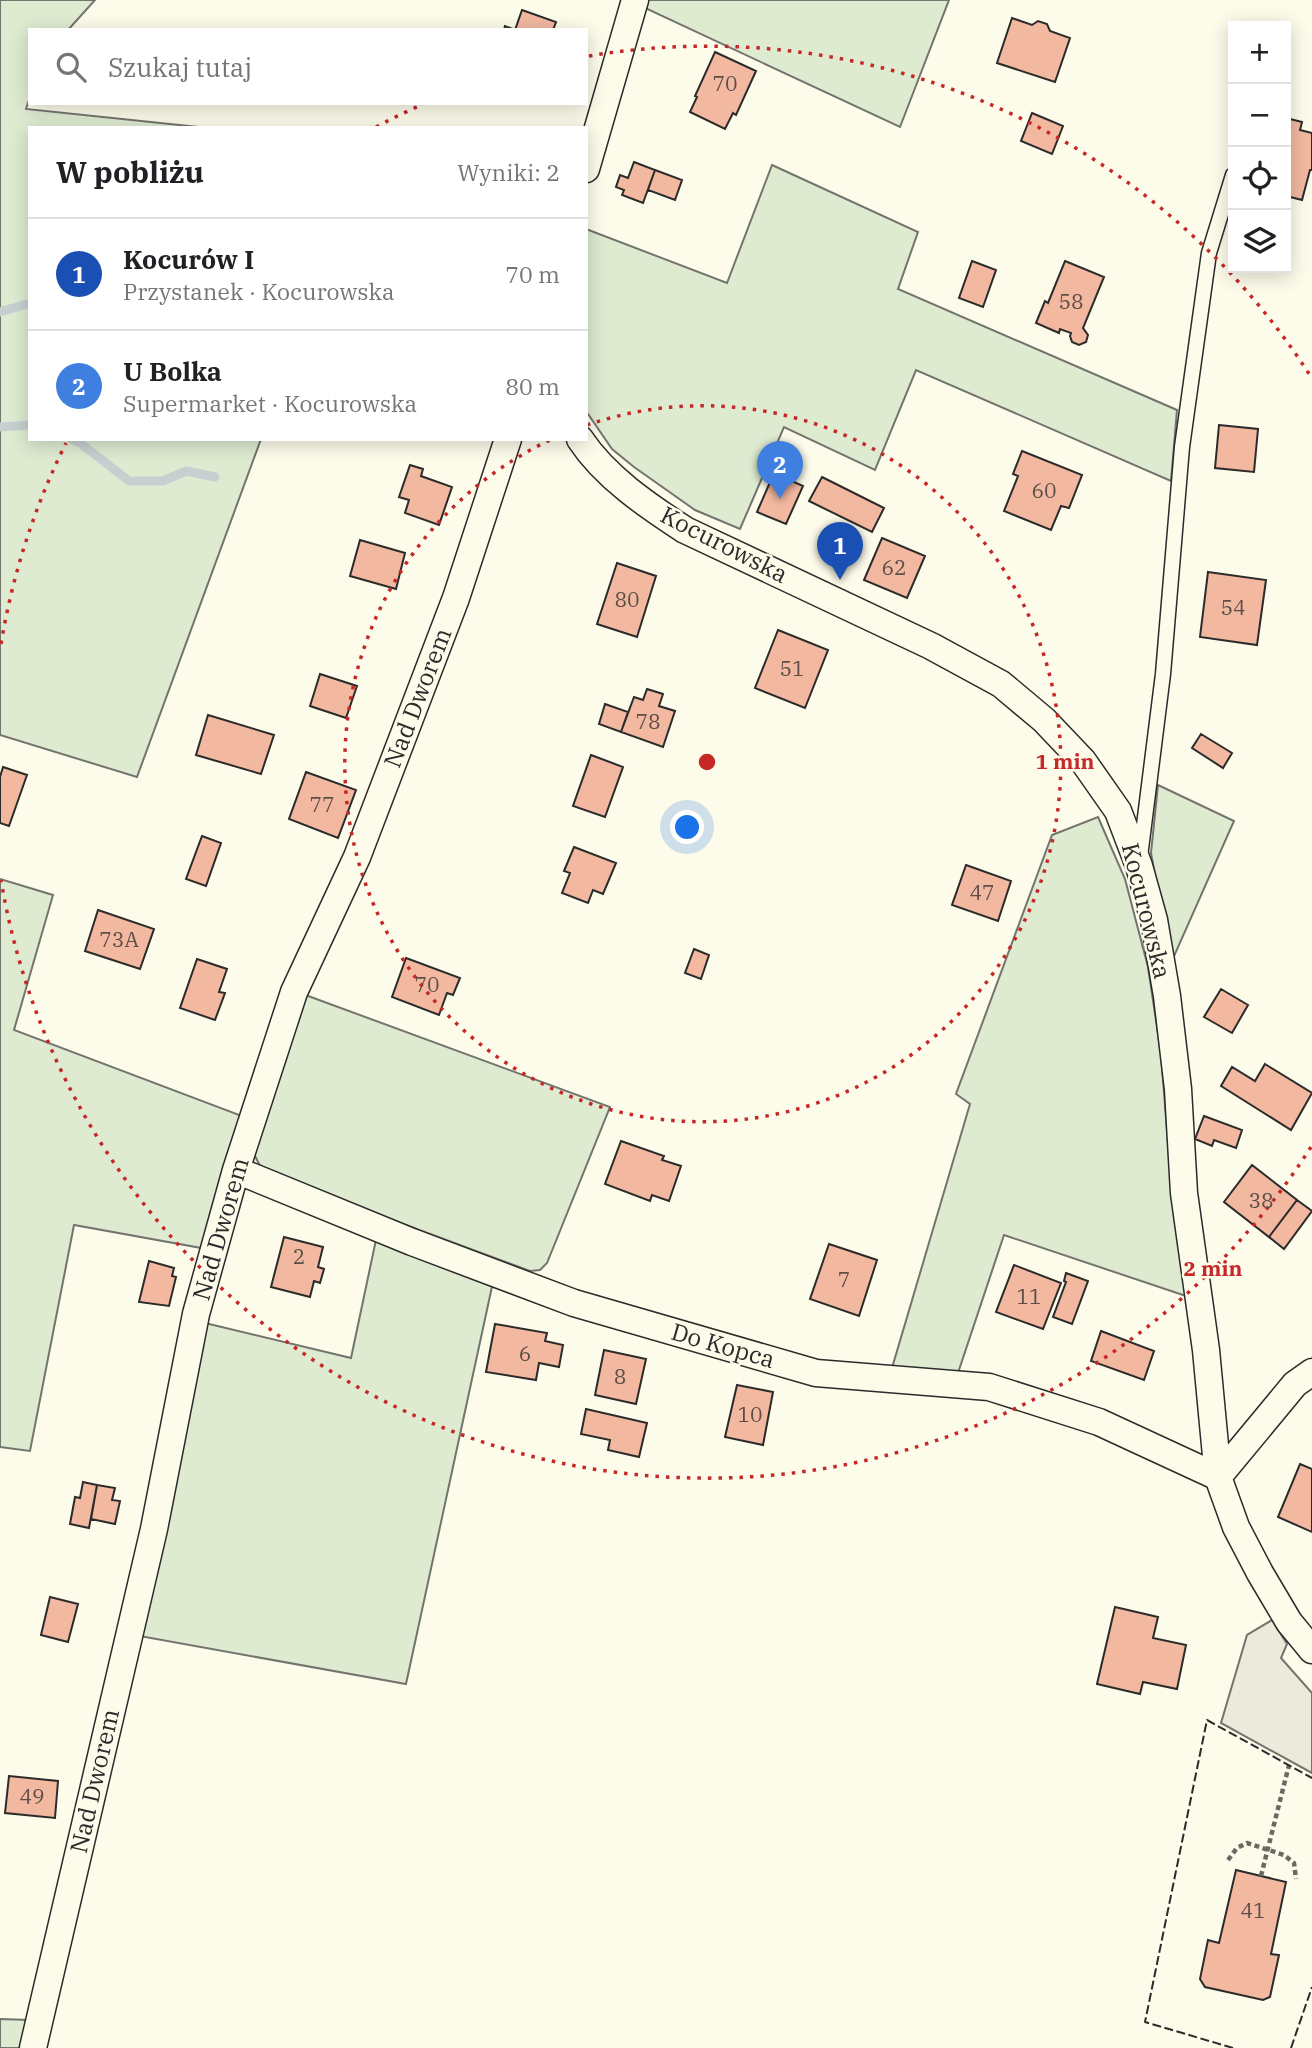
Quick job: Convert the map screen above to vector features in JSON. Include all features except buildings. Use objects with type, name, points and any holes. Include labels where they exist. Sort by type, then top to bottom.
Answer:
[{"type":"street","points":[[588,162],[635,0]]},
{"type":"street","name":"Nad Dworem","points":[[33,2048],[154,1529],[196,1314],[236,1170],[294,992],[357,857],[456,598],[507,441]]},
{"type":"street","name":"Kocurowska","points":[[581,441],[652,509],[685,530],[931,646],[1001,684],[1044,720],[1083,761],[1118,810],[1139,866],[1154,920],[1167,996],[1178,1089],[1184,1193],[1206,1350],[1218,1477],[1236,1527],[1260,1573],[1289,1622],[1312,1650]]},
{"type":"street","name":"Do Kopca","points":[[236,1170],[412,1242],[575,1303],[816,1373],[989,1387],[1099,1423],[1218,1477]]},
{"type":"street","points":[[1218,1477],[1295,1384],[1312,1372]]},
{"type":"lane","points":[[1139,866],[1163,674],[1182,447],[1209,253],[1228,191]]},
{"type":"path","points":[[1261,1876],[1289,1765]]},
{"type":"path","points":[[1228,1860],[1237,1848],[1247,1843],[1284,1855],[1294,1863],[1296,1879]]},
{"type":"green space","points":[[0,0],[95,0],[70,28],[28,28],[26,109],[189,126],[28,126],[28,441],[260,441],[137,777],[0,735]]},
{"type":"green space","points":[[645,0],[949,0],[900,127],[643,7]]},
{"type":"green space","points":[[772,165],[918,232],[898,289],[1177,410],[1171,481],[916,370],[875,470],[784,427],[740,529],[695,510],[612,449],[588,414],[588,230],[727,283]]},
{"type":"green space","points":[[1158,785],[1234,821],[1171,963],[1151,853]]},
{"type":"green space","points":[[1098,817],[1125,879],[1148,967],[1161,1054],[1172,1195],[1186,1296],[1004,1235],[957,1376],[892,1368],[970,1104],[956,1094],[1052,835]]},
{"type":"green space","points":[[0,879],[53,895],[14,1030],[242,1116],[207,1249],[74,1225],[30,1451],[0,1447]]},
{"type":"green space","points":[[300,993],[610,1107],[547,1263],[540,1270],[530,1271],[268,1174],[260,1166],[254,1154]]},
{"type":"green space","points":[[377,1235],[493,1282],[406,1684],[134,1635],[205,1323],[351,1358]]},
{"type":"green space","points":[[0,2019],[30,2020],[24,2048],[0,2048]]},
{"type":"shaded area","points":[[1272,1620],[1287,1644],[1281,1658],[1312,1693],[1312,1773],[1221,1723],[1247,1635]]},
{"type":"waterway","points":[[0,312],[28,304]]},
{"type":"waterway","points":[[0,427],[28,425]]},
{"type":"waterway","points":[[76,441],[129,481],[163,481],[186,471],[215,477]]},
{"type":"fence","points":[[1233,2048],[1145,2022],[1207,1720],[1312,1778]]},
{"type":"fence","points":[[1291,2048],[1312,1987]]},
{"type":"place","name":"U Bolka","points":[[780,499]]},
{"type":"place","name":"Kocurów I","points":[[840,580]]}]
